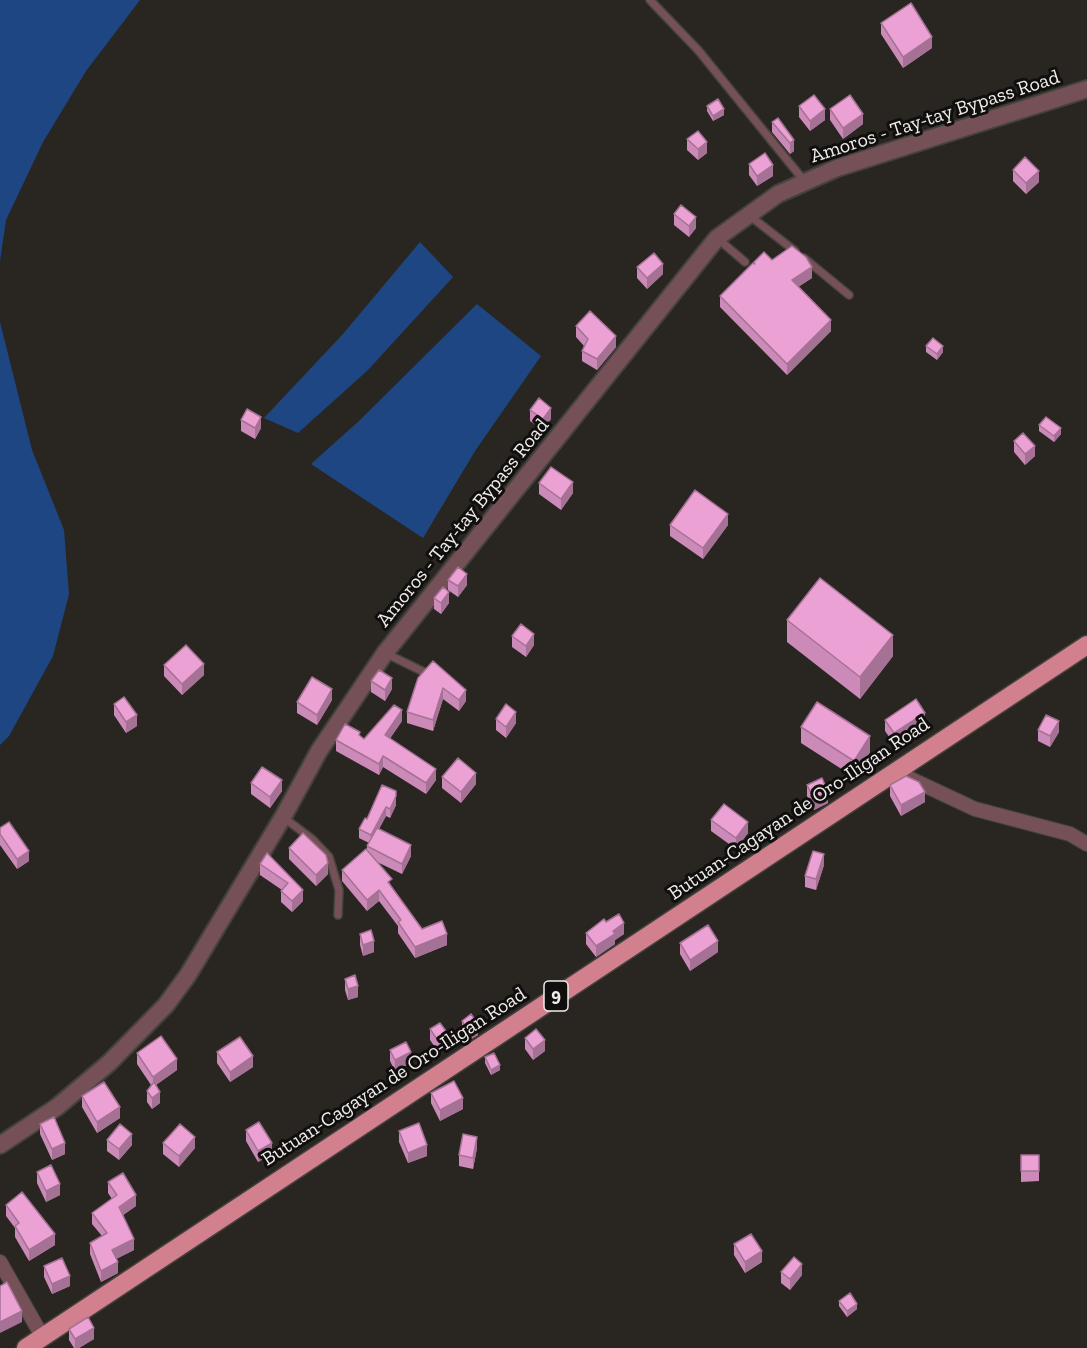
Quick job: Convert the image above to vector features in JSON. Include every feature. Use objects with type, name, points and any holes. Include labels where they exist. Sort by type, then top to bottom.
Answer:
[{"type":"highway","name":"Butuan-Cagayan de Oro-Iligan Road","points":[[26,1348],[1087,645]]},
{"type":"street","name":"Amoros - Tay-tay Bypass Road","points":[[0,1145],[57,1107],[109,1063],[166,1005],[188,975],[320,751],[385,653],[717,238],[748,214],[805,182],[837,168],[1087,89]]},
{"type":"street","points":[[896,772],[975,809],[1070,834],[1087,844]]},
{"type":"street","points":[[0,1262],[42,1336]]},
{"type":"lane","points":[[650,0],[699,50],[805,182]]},
{"type":"lane","points":[[748,214],[849,296]]},
{"type":"lane","points":[[717,238],[745,261]]},
{"type":"lane","points":[[385,653],[426,673]]},
{"type":"lane","points":[[283,817],[312,839],[329,857],[339,890],[338,915]]},
{"type":"water","points":[[0,0],[140,0],[86,71],[43,142],[6,220],[0,261]]},
{"type":"water","points":[[420,242],[453,277],[368,370],[298,433],[264,418],[343,334]]},
{"type":"water","points":[[477,304],[541,356],[475,451],[423,538],[311,464],[359,421]]},
{"type":"water","points":[[0,322],[32,450],[64,530],[69,594],[53,656],[9,736],[0,745]]},
{"type":"building","points":[[911,3],[932,37],[903,57],[881,23]]},
{"type":"building","points":[[814,95],[825,109],[810,121],[799,106]]},
{"type":"building","points":[[850,95],[863,114],[843,128],[830,109]]},
{"type":"building","points":[[718,99],[724,109],[713,116],[707,106]]},
{"type":"building","points":[[778,118],[794,140],[790,143],[772,122]]},
{"type":"building","points":[[698,131],[707,142],[698,149],[687,139]]},
{"type":"building","points":[[765,153],[773,165],[757,176],[749,164]]},
{"type":"building","points":[[1025,157],[1039,171],[1026,183],[1013,170]]},
{"type":"building","points":[[681,205],[696,217],[689,226],[674,214]]},
{"type":"building","points":[[792,246],[806,257],[812,267],[792,280],[831,320],[787,364],[720,296],[753,263],[755,264],[754,262],[764,252],[772,260]]},
{"type":"building","points":[[654,253],[663,264],[647,278],[637,267]]},
{"type":"building","points":[[590,311],[616,336],[597,359],[582,351],[588,339],[576,326]]},
{"type":"building","points":[[933,338],[943,346],[937,354],[926,346]]},
{"type":"building","points":[[539,398],[551,408],[543,419],[530,410]]},
{"type":"building","points":[[247,409],[261,417],[255,428],[241,420]]},
{"type":"building","points":[[1046,417],[1061,428],[1054,436],[1039,425]]},
{"type":"building","points":[[1023,433],[1035,446],[1025,454],[1014,441]]},
{"type":"building","points":[[551,467],[573,482],[561,499],[539,483]]},
{"type":"building","points":[[695,490],[728,514],[703,548],[670,525]]},
{"type":"building","points":[[458,567],[467,574],[458,586],[448,580]]},
{"type":"building","points":[[820,578],[893,635],[860,677],[787,620]]},
{"type":"building","points":[[443,587],[449,592],[441,603],[434,598]]},
{"type":"building","points":[[521,624],[534,634],[526,646],[512,636]]},
{"type":"building","points":[[186,645],[204,664],[182,684],[164,665]]},
{"type":"building","points":[[433,661],[466,690],[459,700],[443,688],[433,720],[407,712],[418,678]]},
{"type":"building","points":[[379,670],[392,678],[385,690],[371,681]]},
{"type":"building","points":[[312,677],[332,689],[317,715],[297,702]]},
{"type":"building","points":[[124,697],[137,715],[126,722],[114,704]]},
{"type":"building","points":[[916,699],[925,713],[894,733],[885,720]]},
{"type":"building","points":[[817,702],[870,736],[854,761],[801,727]]},
{"type":"building","points":[[506,704],[516,712],[506,727],[496,719]]},
{"type":"building","points":[[394,705],[402,710],[385,735],[436,769],[426,783],[383,756],[379,764],[336,740],[345,724],[360,732],[359,735],[364,739]]},
{"type":"building","points":[[1046,715],[1059,721],[1050,736],[1038,730]]},
{"type":"building","points":[[458,758],[476,773],[461,792],[442,777]]},
{"type":"building","points":[[262,767],[282,780],[270,797],[251,783]]},
{"type":"building","points":[[906,776],[919,782],[925,792],[901,805],[890,785]]},
{"type":"building","points":[[822,778],[828,792],[814,799],[807,785]]},
{"type":"building","points":[[382,785],[396,791],[396,796],[390,809],[386,807],[371,835],[359,829],[365,818],[367,819]]},
{"type":"building","points":[[724,804],[748,822],[736,838],[711,820]]},
{"type":"building","points":[[9,822],[29,851],[17,859],[0,834],[0,828]]},
{"type":"building","points":[[377,828],[411,845],[402,864],[367,846]]},
{"type":"building","points":[[303,833],[326,855],[328,863],[316,875],[289,848]]},
{"type":"building","points":[[366,849],[392,879],[388,882],[422,929],[442,921],[447,934],[415,947],[398,922],[401,920],[379,890],[367,900],[342,870]]},
{"type":"building","points":[[813,851],[824,854],[816,879],[805,876]]},
{"type":"building","points":[[267,853],[303,890],[292,901],[281,891],[288,883],[260,864]]},
{"type":"building","points":[[619,914],[624,923],[613,931],[615,934],[596,946],[586,933],[604,919],[606,922]]},
{"type":"building","points":[[708,925],[718,941],[690,960],[680,943]]},
{"type":"building","points":[[371,930],[374,941],[363,945],[360,934]]},
{"type":"building","points":[[355,975],[358,986],[348,989],[345,979]]},
{"type":"building","points":[[471,1014],[478,1024],[468,1031],[462,1021]]},
{"type":"building","points":[[440,1023],[449,1035],[439,1042],[430,1029]]},
{"type":"building","points":[[536,1029],[545,1040],[533,1049],[525,1038]]},
{"type":"building","points":[[161,1036],[177,1059],[153,1077],[137,1053]]},
{"type":"building","points":[[240,1037],[253,1056],[230,1072],[217,1052]]},
{"type":"building","points":[[406,1042],[411,1052],[395,1060],[390,1050]]},
{"type":"building","points":[[494,1053],[500,1065],[491,1070],[485,1057]]},
{"type":"building","points":[[454,1081],[463,1098],[440,1110],[431,1093]]},
{"type":"building","points":[[104,1082],[120,1107],[97,1122],[82,1096]]},
{"type":"building","points":[[154,1082],[160,1092],[152,1098],[147,1091]]},
{"type":"building","points":[[54,1117],[65,1143],[52,1149],[40,1124]]},
{"type":"building","points":[[259,1122],[272,1143],[258,1151],[246,1130]]},
{"type":"building","points":[[419,1123],[427,1145],[408,1153],[399,1131]]},
{"type":"building","points":[[120,1124],[132,1134],[119,1149],[107,1140]]},
{"type":"building","points":[[180,1124],[195,1137],[179,1156],[163,1143]]},
{"type":"building","points":[[463,1134],[477,1137],[473,1158],[459,1155]]},
{"type":"building","points":[[1021,1155],[1039,1155],[1039,1171],[1021,1171]]},
{"type":"building","points":[[51,1165],[60,1184],[46,1191],[37,1172]]},
{"type":"building","points":[[123,1173],[136,1195],[119,1207],[134,1239],[112,1250],[118,1262],[101,1271],[90,1243],[107,1233],[92,1213],[117,1195],[108,1182]]},
{"type":"building","points":[[22,1192],[55,1234],[29,1250],[15,1226],[19,1223],[6,1205]]},
{"type":"building","points":[[751,1234],[762,1251],[745,1262],[734,1244]]},
{"type":"building","points":[[794,1257],[802,1264],[790,1279],[781,1272]]},
{"type":"building","points":[[62,1258],[70,1276],[52,1284],[44,1266]]},
{"type":"building","points":[[7,1282],[22,1311],[0,1322],[0,1286]]},
{"type":"building","points":[[850,1293],[857,1304],[847,1311],[839,1301]]},
{"type":"building","points":[[88,1317],[94,1328],[75,1339],[69,1329]]}]
